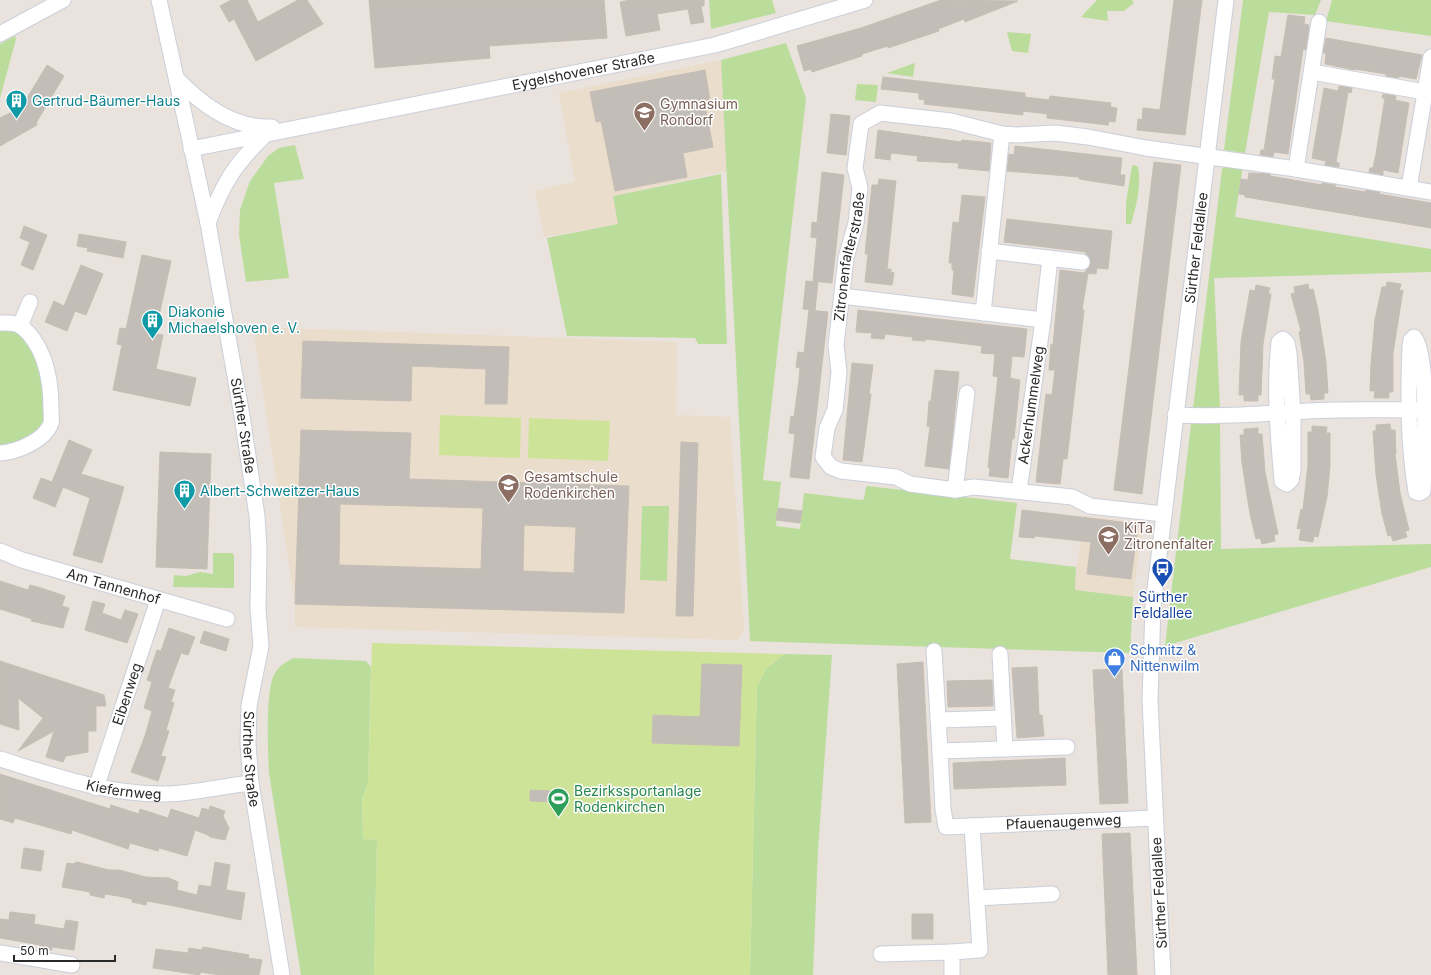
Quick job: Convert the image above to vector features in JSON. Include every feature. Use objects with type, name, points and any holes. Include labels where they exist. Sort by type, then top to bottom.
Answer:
[{"type":"street","name":"Sürther Straße","points":[[159,0],[208,223],[242,416],[257,516],[259,549],[258,609],[261,646],[249,706],[248,744],[251,782],[282,975]]},
{"type":"street","name":"Eygelshovener Straße","points":[[191,149],[299,126],[715,45],[865,0]]},
{"type":"street","name":"Sürther Feldallee","points":[[1162,975],[1150,727],[1150,655],[1153,606],[1226,0]]},
{"type":"street","points":[[0,34],[60,1]]},
{"type":"street","points":[[1296,169],[1319,22]]},
{"type":"street","points":[[1409,188],[1431,57]]},
{"type":"street","points":[[1312,72],[1425,92]]},
{"type":"street","name":"Eygelshovener Straße","points":[[177,79],[194,98],[222,115],[245,125],[268,128],[299,126]]},
{"type":"street","name":"Zitronenfalterstraße","points":[[1163,514],[1090,506],[1072,497],[974,486],[956,490],[910,484],[896,477],[841,472],[831,467],[823,457],[827,428],[835,410],[839,372],[836,345],[846,258],[856,223],[860,188],[855,168],[861,124],[880,112],[952,121],[1002,134],[1017,135],[1055,133],[1075,135],[1146,148],[1296,169],[1431,192]]},
{"type":"street","name":"Eygelshovener Straße","points":[[208,223],[220,190],[231,173],[251,149],[267,134]]},
{"type":"street","points":[[984,313],[989,250],[1002,134]]},
{"type":"street","points":[[989,250],[1082,262]]},
{"type":"street","name":"Ackerhummelweg","points":[[1019,491],[1050,258]]},
{"type":"street","points":[[842,296],[1042,320]]},
{"type":"street","points":[[20,326],[30,302]]},
{"type":"street","points":[[0,323],[9,323],[20,326],[38,348],[45,362],[51,389],[51,423],[42,434],[29,445],[13,452],[0,453]]},
{"type":"street","points":[[1414,337],[1421,350],[1424,410],[1423,491],[1419,493],[1416,492],[1411,460],[1408,410],[1410,346],[1411,340],[1414,337]]},
{"type":"street","points":[[1283,339],[1287,343],[1289,353],[1293,413],[1293,471],[1291,480],[1287,484],[1282,481],[1277,415],[1278,353],[1279,342],[1283,339]]},
{"type":"street","points":[[956,490],[967,393]]},
{"type":"street","points":[[1175,415],[1202,417],[1424,410]]},
{"type":"street","name":"Am Tannenhof","points":[[0,551],[22,560],[227,619]]},
{"type":"street","name":"Eibenweg","points":[[96,788],[158,600]]},
{"type":"street","name":"Pfauenaugenweg","points":[[934,651],[942,809],[946,827],[1155,818]]},
{"type":"street","points":[[1000,654],[1005,749]]},
{"type":"street","points":[[938,720],[1003,718]]},
{"type":"street","points":[[940,751],[1067,746]]},
{"type":"street","name":"Kiefernweg","points":[[0,758],[96,788],[130,793],[168,794],[251,782]]},
{"type":"street","points":[[881,954],[980,950],[972,826]]},
{"type":"street","points":[[977,898],[1052,894]]},
{"type":"street","points":[[952,952],[952,975]]},
{"type":"street","points":[[0,953],[72,964]]},
{"type":"shaded area","name":"Gymnasium Rondorf","points":[[721,60],[727,171],[613,196],[619,224],[544,237],[535,191],[575,182],[559,93]]},
{"type":"shaded area","name":"Gesamtschule Rodenkirchen","points":[[253,327],[677,342],[676,415],[730,417],[744,629],[740,637],[736,640],[295,627],[295,604]]},
{"type":"shaded area","name":"KiTa Zitronenfalter","points":[[1084,516],[1143,522],[1133,597],[1074,590]]},
{"type":"green space","points":[[709,0],[772,0],[776,13],[711,29]]},
{"type":"green space","points":[[1097,0],[1132,0],[1134,3],[1124,11],[1107,11],[1108,21],[1081,17]]},
{"type":"green space","points":[[1243,0],[1321,0],[1315,15],[1269,12],[1245,153],[1224,150]]},
{"type":"green space","points":[[1332,0],[1431,0],[1431,36],[1326,21]]},
{"type":"green space","points":[[1007,32],[1031,34],[1028,53],[1012,51]]},
{"type":"green space","points":[[15,36],[16,39],[0,98],[0,44]]},
{"type":"green space","points":[[786,43],[806,98],[763,480],[781,482],[776,526],[800,529],[804,493],[862,500],[864,499],[867,486],[1017,503],[1010,559],[1076,567],[1075,590],[1133,597],[1130,653],[750,641],[721,60]]},
{"type":"green space","points":[[915,63],[913,77],[887,73]]},
{"type":"green space","points":[[857,84],[878,85],[876,102],[855,100]]},
{"type":"green space","points":[[295,145],[304,179],[274,183],[289,278],[246,282],[239,235],[240,210],[250,181],[268,156],[279,148]]},
{"type":"green space","points":[[1135,165],[1138,167],[1139,174],[1138,196],[1131,224],[1126,224],[1126,202],[1132,166]]},
{"type":"green space","points":[[1243,165],[1235,217],[1431,249],[1431,272],[1214,278],[1220,408],[1193,409],[1222,169],[1224,167]]},
{"type":"green space","points":[[721,174],[727,344],[698,344],[695,338],[567,336],[547,238],[618,224],[613,196]]},
{"type":"green space","points":[[0,328],[15,329],[33,346],[49,400],[42,431],[0,451]]},
{"type":"green space","points":[[440,415],[521,418],[520,458],[439,455]]},
{"type":"green space","points":[[529,418],[610,421],[608,461],[528,458]]},
{"type":"green space","points":[[1220,423],[1221,549],[1431,544],[1431,567],[1165,646],[1191,424]]},
{"type":"green space","points":[[642,506],[669,506],[667,581],[640,580]]},
{"type":"green space","points":[[213,553],[232,553],[234,555],[234,588],[173,587],[174,575],[186,576],[200,572],[213,574]]},
{"type":"green space","name":"Bezirkssportanlage Rodenkirchen","points":[[372,643],[784,654],[766,669],[757,686],[750,975],[374,975],[377,840],[363,839],[362,799],[368,783]]},
{"type":"green space","points":[[784,654],[832,655],[818,850],[813,975],[750,975],[757,686],[766,669]]},
{"type":"green space","points":[[294,658],[366,661],[371,667],[368,783],[362,799],[363,839],[377,840],[374,975],[301,975],[269,773],[268,751],[268,706],[272,681],[279,668],[285,662]]},
{"type":"building","points":[[231,0],[247,0],[258,22],[298,0],[307,0],[323,24],[256,61],[234,19],[229,22],[220,6]]},
{"type":"building","points":[[369,0],[604,0],[607,38],[489,46],[490,58],[375,68]]},
{"type":"building","points":[[630,0],[704,0],[704,6],[701,6],[704,22],[691,24],[688,9],[657,14],[660,30],[626,36],[620,2]]},
{"type":"building","points":[[941,0],[1018,1],[965,22],[964,19],[938,29],[939,31],[888,48],[888,46],[862,54],[862,56],[812,72],[811,69],[804,71],[797,46],[861,28]]},
{"type":"building","points":[[1174,0],[1202,0],[1185,135],[1137,130],[1138,119],[1142,120],[1143,108],[1160,110]]},
{"type":"building","points":[[1288,15],[1305,17],[1304,24],[1309,25],[1306,50],[1303,49],[1288,154],[1274,152],[1273,157],[1260,155],[1261,150],[1264,150],[1275,79],[1272,79],[1275,56],[1281,57]]},
{"type":"building","points":[[1326,38],[1422,55],[1416,79],[1399,76],[1399,78],[1386,76],[1386,74],[1325,64],[1326,53],[1323,53]]},
{"type":"building","points":[[47,65],[64,76],[36,123],[37,125],[0,146],[0,118],[12,112],[11,107],[16,99],[27,98]]},
{"type":"building","points":[[705,70],[710,100],[704,101],[713,147],[683,153],[687,177],[615,191],[601,121],[596,122],[590,92]]},
{"type":"building","points":[[883,77],[1025,93],[1025,97],[1049,100],[1050,96],[1111,103],[1110,107],[1117,108],[1115,122],[1109,121],[1108,125],[1047,118],[1047,114],[1023,111],[1023,115],[924,104],[925,100],[919,99],[919,93],[881,89]]},
{"type":"building","points":[[1339,86],[1352,88],[1351,93],[1348,92],[1336,162],[1339,163],[1339,167],[1325,165],[1326,161],[1312,158],[1324,88],[1338,91]]},
{"type":"building","points":[[1383,94],[1396,96],[1395,100],[1409,103],[1398,173],[1383,170],[1383,175],[1369,172],[1370,168],[1373,168],[1376,154],[1385,98],[1382,98]]},
{"type":"building","points":[[831,114],[850,116],[846,155],[827,153]]},
{"type":"building","points":[[878,130],[961,142],[962,140],[991,143],[989,171],[958,168],[959,163],[917,161],[918,156],[891,153],[890,160],[875,158]]},
{"type":"building","points":[[1015,146],[1122,158],[1120,175],[1125,175],[1124,186],[1079,179],[1079,177],[1007,171],[1009,154],[1014,155]]},
{"type":"building","points":[[1154,162],[1181,165],[1142,494],[1114,490]]},
{"type":"building","points":[[822,172],[844,175],[832,283],[813,281],[817,238],[811,237],[812,222],[817,223]]},
{"type":"building","points":[[1249,173],[1270,174],[1270,176],[1322,185],[1322,183],[1336,185],[1335,187],[1366,192],[1366,190],[1380,192],[1379,194],[1431,203],[1431,228],[1245,197],[1245,195],[1239,194],[1241,179],[1248,180]]},
{"type":"building","points":[[879,179],[896,181],[887,269],[891,269],[891,272],[894,273],[892,285],[865,282],[868,254],[865,254],[872,185],[878,185]]},
{"type":"building","points":[[962,195],[985,197],[973,297],[952,294],[954,270],[952,270],[952,263],[949,263],[953,222],[959,223]]},
{"type":"building","points":[[1007,219],[1112,231],[1108,269],[1097,268],[1096,274],[1088,273],[1082,310],[1084,310],[1067,459],[1063,459],[1060,484],[1036,482],[1046,394],[1052,395],[1055,370],[1049,370],[1051,344],[1053,345],[1060,270],[1084,273],[1089,267],[1090,259],[1086,252],[1004,242]]},
{"type":"building","points":[[24,226],[47,235],[33,270],[21,265],[30,242],[20,238]]},
{"type":"building","points":[[79,234],[126,242],[123,258],[87,251],[88,248],[77,246]]},
{"type":"building","points":[[142,255],[171,261],[155,334],[163,335],[156,369],[196,378],[190,406],[113,390],[122,345],[117,344],[120,328],[126,329]]},
{"type":"building","points":[[81,265],[103,274],[86,315],[75,311],[67,331],[45,322],[54,301],[64,306]]},
{"type":"building","points":[[806,281],[818,282],[815,310],[803,309]]},
{"type":"building","points":[[1387,282],[1401,284],[1399,291],[1403,290],[1393,353],[1393,392],[1389,392],[1389,398],[1374,398],[1375,391],[1370,391],[1375,319],[1382,287],[1386,287]]},
{"type":"building","points":[[1308,284],[1309,290],[1313,289],[1318,310],[1326,362],[1328,393],[1324,393],[1324,399],[1311,400],[1310,394],[1306,394],[1304,362],[1299,332],[1301,331],[1291,294],[1295,293],[1294,287]]},
{"type":"building","points":[[1256,285],[1270,288],[1268,294],[1271,294],[1263,344],[1261,395],[1258,395],[1258,401],[1244,401],[1244,395],[1239,395],[1241,342],[1250,290],[1255,291]]},
{"type":"building","points":[[809,310],[828,312],[809,479],[790,477],[795,434],[789,433],[791,416],[794,417],[799,380],[800,368],[796,367],[798,352],[804,353]]},
{"type":"building","points":[[858,310],[1027,329],[1024,357],[1012,356],[1010,378],[1020,380],[1014,439],[1012,439],[1008,478],[989,476],[990,468],[988,467],[998,377],[993,376],[995,354],[981,353],[982,346],[926,339],[925,341],[912,340],[913,337],[885,334],[884,339],[871,338],[872,333],[856,332]]},
{"type":"building","points":[[303,341],[509,347],[507,404],[485,404],[486,369],[412,366],[411,401],[301,398]]},
{"type":"building","points":[[852,363],[873,365],[869,394],[871,394],[862,462],[843,460]]},
{"type":"building","points":[[935,370],[959,372],[949,469],[925,466],[930,427],[927,426],[929,401],[931,401]]},
{"type":"building","points":[[1390,424],[1391,430],[1395,430],[1395,454],[1400,493],[1409,530],[1405,531],[1407,537],[1393,541],[1391,535],[1388,536],[1382,514],[1376,475],[1373,431],[1376,431],[1376,425]]},
{"type":"building","points":[[1312,426],[1327,427],[1326,433],[1330,433],[1330,466],[1327,497],[1318,537],[1314,536],[1313,542],[1299,540],[1301,528],[1297,529],[1301,509],[1303,510],[1308,464],[1308,432],[1312,432]]},
{"type":"building","points":[[1258,428],[1258,434],[1262,434],[1265,472],[1278,534],[1274,535],[1275,541],[1262,544],[1260,538],[1256,539],[1250,514],[1242,463],[1240,435],[1244,435],[1244,429]]},
{"type":"building","points":[[301,430],[411,433],[409,479],[629,486],[624,613],[295,604]],"holes":[[[340,504],[483,508],[481,569],[339,565]],[[524,525],[576,527],[574,573],[523,571]]]},
{"type":"building","points":[[69,440],[92,450],[81,474],[124,487],[102,563],[73,555],[90,498],[63,487],[55,507],[33,498],[41,478],[52,482]]},
{"type":"building","points":[[681,442],[698,443],[693,616],[676,616]]},
{"type":"building","name":"Albert-Schweitzer-Haus","points":[[160,452],[211,454],[207,569],[156,567]]},
{"type":"building","points":[[778,508],[802,511],[800,523],[776,520]]},
{"type":"building","name":"KiTa Zitronenfalter","points":[[1022,510],[1138,524],[1131,579],[1087,574],[1091,542],[1035,536],[1034,538],[1019,537]]},
{"type":"building","points":[[0,581],[28,590],[30,585],[65,596],[62,606],[69,608],[63,628],[31,621],[32,619],[0,609]]},
{"type":"building","points":[[93,601],[105,604],[102,613],[121,620],[125,610],[138,614],[127,643],[85,630]]},
{"type":"building","points":[[169,628],[195,637],[188,655],[181,653],[168,688],[175,690],[171,702],[174,703],[166,730],[169,731],[161,756],[166,757],[158,781],[131,772],[145,736],[152,711],[144,708],[152,682],[147,680],[157,650],[161,651]]},
{"type":"building","points":[[204,631],[229,639],[226,651],[200,643]]},
{"type":"building","points":[[0,661],[104,695],[106,706],[96,706],[96,731],[88,731],[88,752],[66,756],[63,762],[46,757],[54,731],[18,751],[43,718],[18,698],[19,730],[0,724]]},
{"type":"building","points":[[923,662],[931,822],[905,823],[897,664]]},
{"type":"building","points":[[702,664],[742,665],[739,746],[652,743],[653,715],[700,717]]},
{"type":"building","points":[[1037,667],[1039,715],[1042,715],[1044,736],[1017,738],[1012,668]]},
{"type":"building","points":[[1122,669],[1128,803],[1100,804],[1093,670]]},
{"type":"building","points":[[992,680],[993,706],[948,707],[947,681]]},
{"type":"building","points":[[1065,758],[1066,785],[954,789],[953,763]]},
{"type":"building","points":[[0,774],[110,809],[111,805],[139,814],[140,809],[168,818],[171,809],[199,818],[202,808],[209,810],[210,806],[225,811],[223,816],[229,828],[225,840],[210,837],[195,830],[187,856],[159,848],[158,851],[130,843],[128,849],[72,830],[71,834],[15,818],[13,823],[0,819]]},
{"type":"building","points":[[530,790],[554,791],[554,802],[530,801]]},
{"type":"building","points":[[1130,833],[1137,975],[1108,975],[1102,834]]},
{"type":"building","points":[[24,848],[44,851],[41,871],[21,868]]},
{"type":"building","points":[[77,862],[146,877],[169,878],[178,882],[177,890],[197,895],[199,885],[211,887],[215,862],[230,865],[226,890],[245,893],[241,920],[147,901],[146,905],[132,902],[132,899],[118,896],[105,894],[104,898],[90,895],[90,892],[62,887],[67,863],[73,864]]},
{"type":"building","points":[[10,912],[35,915],[34,924],[64,929],[66,920],[78,922],[74,950],[52,947],[52,950],[39,948],[40,945],[0,938],[0,919],[9,920]]},
{"type":"building","points":[[912,914],[933,914],[933,939],[912,939]]},
{"type":"building","points":[[203,947],[249,955],[248,958],[262,960],[259,975],[220,975],[200,972],[200,975],[153,968],[156,949],[188,953],[189,948],[202,950]]},
{"type":"place","name":"Gertrud-Bäumer-Haus","points":[[17,120]]},
{"type":"place","name":"Gymnasium Rondorf","points":[[645,132]]},
{"type":"place","name":"Diakonie Michaelshoven e. V.","points":[[153,340]]},
{"type":"place","name":"Gesamtschule Rodenkirchen","points":[[509,504]]},
{"type":"place","name":"Albert-Schweitzer-Haus","points":[[184,510]]},
{"type":"place","name":"KiTa Zitronenfalter","points":[[1109,556]]},
{"type":"place","name":"Sürther Feldallee","points":[[1163,588]]},
{"type":"place","name":"Schmitz & Nittenwilm","points":[[1115,678]]},
{"type":"place","name":"Bezirkssportanlage Rodenkirchen","points":[[558,818]]}]
